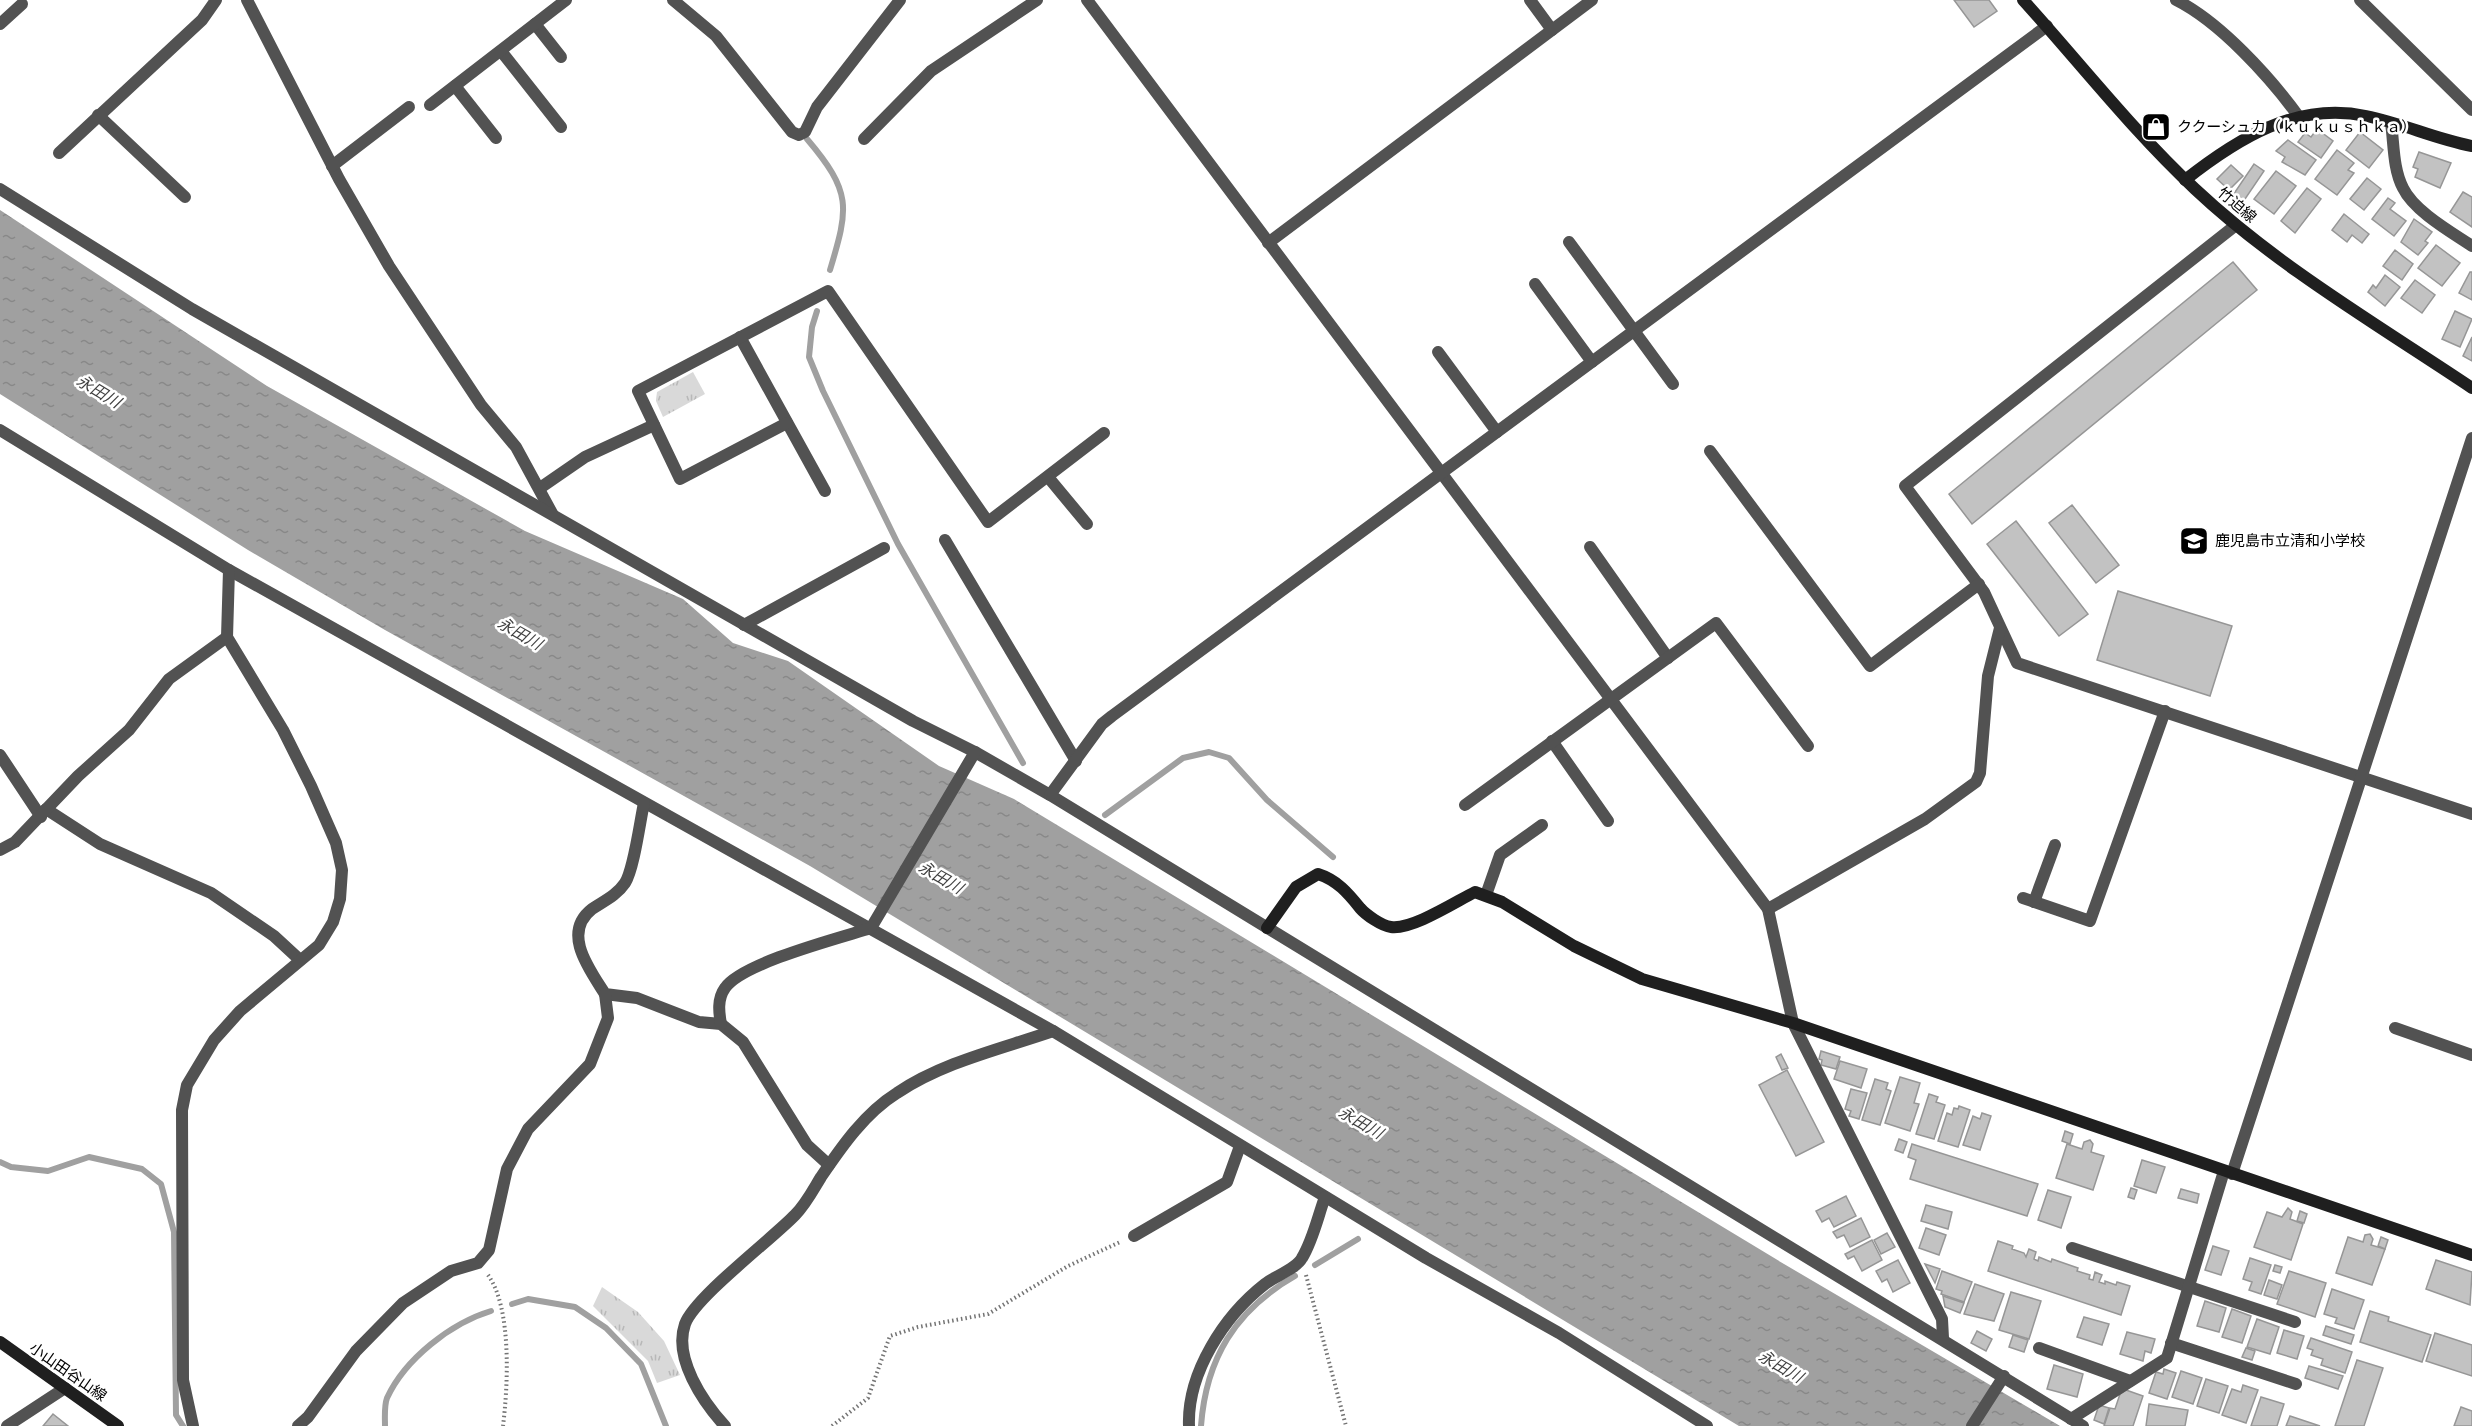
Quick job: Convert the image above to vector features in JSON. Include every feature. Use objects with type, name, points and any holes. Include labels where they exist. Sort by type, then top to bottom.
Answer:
[{"type":"street","points":[[59,153],[202,20],[216,0]]},
{"type":"street","points":[[247,0],[332,166],[389,266],[481,405],[516,447],[554,515]]},
{"type":"street","points":[[430,105],[566,0]]},
{"type":"street","points":[[673,0],[716,36],[792,132],[799,135],[805,132],[817,107],[900,0]]},
{"type":"street","points":[[864,139],[931,71],[1037,0]]},
{"type":"street","points":[[1087,0],[1768,909],[1793,1023],[1942,1318],[1943,1338]]},
{"type":"street","points":[[1530,0],[1552,30]]},
{"type":"street","points":[[1268,243],[1592,0]]},
{"type":"street","name":"竹迫線","points":[[2023,0],[2144,139],[2185,180],[2236,225],[2472,388]]},
{"type":"street","points":[[2176,0],[2207,18],[2280,91],[2299,117]]},
{"type":"street","points":[[2360,0],[2472,110]]},
{"type":"street","points":[[0,24],[22,4]]},
{"type":"street","points":[[535,24],[561,57]]},
{"type":"street","points":[[1050,795],[1102,724],[1112,716],[2047,26]]},
{"type":"street","points":[[501,51],[561,127]]},
{"type":"street","points":[[455,86],[496,138]]},
{"type":"street","points":[[332,166],[409,107]]},
{"type":"street","points":[[2185,180],[2221,152],[2280,121],[2337,111],[2391,123],[2442,140],[2472,146]]},
{"type":"street","points":[[98,115],[185,197]]},
{"type":"street","points":[[2391,123],[2397,171],[2402,188],[2410,200],[2472,246]]},
{"type":"street","points":[[0,189],[192,309],[913,721],[975,752],[1050,795],[1569,1114],[1943,1338],[2002,1379],[2083,1426]]},
{"type":"street","points":[[2236,225],[1905,486],[1979,584],[1993,607],[2000,628],[2017,663],[2472,814]]},
{"type":"street","points":[[1569,242],[1673,384]]},
{"type":"street","points":[[1535,284],[1592,362]]},
{"type":"street","points":[[788,423],[680,479],[638,391],[828,291],[988,522],[1104,434]]},
{"type":"street","points":[[740,337],[825,491]]},
{"type":"street","points":[[1438,352],[1497,432]]},
{"type":"street","points":[[540,488],[585,457],[654,425]]},
{"type":"street","points":[[0,430],[229,570],[1053,1031],[1325,1197],[1559,1333],[1707,1426]]},
{"type":"street","points":[[2071,1419],[2167,1358],[2472,438]]},
{"type":"street","points":[[1710,451],[1870,666],[1979,584]]},
{"type":"street","points":[[1048,477],[1087,524]]},
{"type":"street","points":[[945,540],[1076,761]]},
{"type":"street","points":[[1590,547],[1668,658]]},
{"type":"street","points":[[744,625],[885,548]]},
{"type":"street","points":[[193,1426],[187,1406],[183,1357],[182,1110],[187,1085],[214,1040],[240,1011],[320,945],[333,922],[340,898],[342,870],[338,852],[311,786],[283,730],[226,637],[229,570]]},
{"type":"street","points":[[1465,805],[1716,623],[1808,746]]},
{"type":"street","points":[[1768,909],[1925,819],[1976,782],[1980,773],[1988,676],[2000,628]]},
{"type":"street","points":[[0,850],[15,842],[78,776],[129,730],[169,679],[226,637]]},
{"type":"street","points":[[2055,845],[2028,900],[2090,921],[2165,711]]},
{"type":"street","points":[[1552,741],[1608,821]]},
{"type":"street","points":[[721,1024],[719,1011],[725,987],[743,974],[798,951],[871,928],[975,752]]},
{"type":"street","points":[[0,755],[44,813],[100,844],[211,893],[274,936],[300,960]]},
{"type":"street","points":[[298,1426],[308,1417],[356,1351],[403,1303],[451,1271],[478,1263],[489,1250],[507,1169],[528,1129],[590,1064],[608,1018],[605,994],[579,946],[578,931],[580,921],[625,883],[644,803]]},
{"type":"street","points":[[1486,895],[1500,855],[1542,825]]},
{"type":"street","points":[[1267,928],[1296,887],[1318,874],[1329,877],[1343,887],[1364,912],[1390,928],[1408,926],[1475,892],[1502,902],[1574,946],[1642,979],[1793,1023],[2472,1256]]},
{"type":"street","points":[[605,994],[637,998],[699,1022],[721,1024],[743,1042],[807,1145],[830,1165]]},
{"type":"street","points":[[2395,1028],[2472,1054]]},
{"type":"street","points":[[725,1426],[712,1412],[688,1366],[683,1343],[686,1322],[706,1297],[797,1213],[830,1165],[869,1116],[895,1094],[927,1074],[1053,1031]]},
{"type":"street","points":[[1134,1236],[1227,1182],[1240,1146]]},
{"type":"street","points":[[1189,1426],[1188,1409],[1204,1361],[1226,1322],[1264,1285],[1302,1259],[1325,1197]]},
{"type":"street","points":[[2073,1248],[2295,1322]]},
{"type":"street","name":"小山田谷山線","points":[[0,1342],[118,1426]]},
{"type":"street","points":[[2171,1343],[2296,1384]]},
{"type":"street","points":[[2039,1348],[2130,1381]]},
{"type":"street","points":[[1972,1426],[2002,1379]]},
{"type":"street","points":[[7,1426],[64,1388]]},
{"type":"path","points":[[832,1426],[868,1398],[890,1336],[918,1327],[988,1314],[1068,1266],[1134,1236]]},
{"type":"path","points":[[1302,1259],[1346,1426]]},
{"type":"path","points":[[478,1263],[495,1286],[505,1318],[507,1395],[503,1426]]},
{"type":"green space","points":[[693,372],[705,394],[663,417],[656,401],[657,392]]},
{"type":"green space","points":[[602,1287],[638,1312],[664,1341],[680,1375],[657,1383],[648,1361],[593,1306]]},
{"type":"water","name":"永田川","points":[[0,210],[267,386],[525,531],[683,599],[733,643],[788,661],[939,766],[1014,799],[1784,1264],[2060,1426],[1739,1426],[810,866],[385,630],[248,550],[0,394]]},
{"type":"building","points":[[1954,0],[1989,0],[1997,11],[1974,27]]},
{"type":"building","points":[[2317,129],[2333,141],[2321,158],[2298,142],[2305,133],[2311,137]]},
{"type":"building","points":[[2360,132],[2383,150],[2369,168],[2346,150]]},
{"type":"building","points":[[2288,140],[2316,160],[2305,175],[2282,162],[2285,157],[2276,151]]},
{"type":"building","points":[[2337,150],[2354,163],[2348,170],[2354,173],[2337,195],[2315,179]]},
{"type":"building","points":[[2419,152],[2451,163],[2440,188],[2415,177],[2418,169],[2413,167]]},
{"type":"building","points":[[2254,164],[2264,171],[2243,202],[2233,195]]},
{"type":"building","points":[[2231,165],[2243,176],[2229,190],[2217,179]]},
{"type":"building","points":[[2276,171],[2296,186],[2274,214],[2254,199]]},
{"type":"building","points":[[2367,178],[2381,189],[2364,210],[2350,199]]},
{"type":"building","points":[[2307,188],[2321,199],[2295,233],[2281,221]]},
{"type":"building","points":[[2463,192],[2472,197],[2472,227],[2450,212]]},
{"type":"building","points":[[2388,198],[2395,203],[2390,209],[2406,221],[2394,236],[2372,219]]},
{"type":"building","points":[[2344,214],[2369,234],[2362,243],[2352,235],[2347,242],[2332,230]]},
{"type":"building","points":[[2414,219],[2432,232],[2425,241],[2428,243],[2418,255],[2401,242]]},
{"type":"building","points":[[2436,245],[2460,263],[2442,286],[2418,268]]},
{"type":"building","points":[[2395,250],[2413,264],[2402,280],[2383,266]]},
{"type":"building","points":[[2233,262],[2257,290],[1972,524],[1949,494]]},
{"type":"building","points":[[2472,272],[2472,300],[2459,293]]},
{"type":"building","points":[[2385,275],[2400,287],[2385,306],[2368,292],[2373,285],[2376,288]]},
{"type":"building","points":[[2415,280],[2435,295],[2422,313],[2401,298]]},
{"type":"building","points":[[2455,311],[2472,319],[2460,347],[2442,339]]},
{"type":"building","points":[[2472,337],[2472,361],[2463,356]]},
{"type":"building","points":[[2072,505],[2119,565],[2096,583],[2049,523]]},
{"type":"building","points":[[2016,521],[2088,614],[2059,636],[1987,544]]},
{"type":"building","points":[[2118,591],[2232,626],[2210,696],[2097,660]]},
{"type":"building","points":[[1821,1051],[1840,1057],[1836,1069],[1821,1065],[1822,1060],[1819,1059]]},
{"type":"building","points":[[1781,1054],[1788,1068],[1782,1070],[1776,1057]]},
{"type":"building","points":[[1840,1061],[1867,1069],[1861,1088],[1834,1079]]},
{"type":"building","points":[[1787,1070],[1824,1142],[1796,1156],[1759,1085]]},
{"type":"building","points":[[1900,1077],[1920,1083],[1914,1103],[1919,1104],[1910,1131],[1885,1123]]},
{"type":"building","points":[[1875,1079],[1888,1083],[1886,1089],[1891,1091],[1880,1125],[1862,1120]]},
{"type":"building","points":[[1851,1089],[1867,1093],[1859,1119],[1849,1116],[1851,1111],[1845,1109]]},
{"type":"building","points":[[1929,1094],[1938,1097],[1936,1102],[1945,1105],[1934,1139],[1916,1134]]},
{"type":"building","points":[[1959,1106],[1970,1110],[1958,1147],[1938,1141],[1947,1113],[1952,1115],[1954,1108],[1958,1109]]},
{"type":"building","points":[[1982,1113],[1991,1116],[1980,1150],[1963,1145],[1973,1116],[1980,1119]]},
{"type":"building","points":[[2065,1131],[2073,1134],[2070,1144],[2062,1141]]},
{"type":"building","points":[[1899,1139],[1907,1142],[1903,1153],[1895,1150]]},
{"type":"building","points":[[2090,1140],[2093,1144],[2091,1152],[2104,1156],[2093,1190],[2056,1178],[2067,1144],[2082,1149],[2084,1142]]},
{"type":"building","points":[[1912,1144],[2038,1184],[2027,1216],[1910,1179],[1916,1160],[1908,1157]]},
{"type":"building","points":[[2142,1160],[2165,1167],[2156,1193],[2134,1186]]},
{"type":"building","points":[[2131,1188],[2137,1190],[2134,1199],[2128,1197]]},
{"type":"building","points":[[2181,1189],[2199,1194],[2197,1203],[2178,1198]]},
{"type":"building","points":[[2048,1190],[2071,1197],[2061,1228],[2038,1220]]},
{"type":"building","points":[[1846,1196],[1856,1216],[1834,1227],[1829,1218],[1822,1222],[1816,1211]]},
{"type":"building","points":[[1926,1205],[1952,1212],[1948,1229],[1921,1221]]},
{"type":"building","points":[[2288,1208],[2292,1212],[2290,1219],[2303,1224],[2291,1260],[2254,1247],[2267,1212],[2282,1217]]},
{"type":"building","points":[[2300,1211],[2307,1214],[2304,1223],[2297,1221]]},
{"type":"building","points":[[1861,1218],[1870,1237],[1850,1247],[1844,1235],[1837,1238],[1833,1232]]},
{"type":"building","points":[[1926,1228],[1946,1235],[1939,1255],[1919,1248]]},
{"type":"building","points":[[1887,1233],[1895,1247],[1881,1254],[1874,1240]]},
{"type":"building","points":[[2370,1234],[2373,1239],[2371,1245],[2385,1249],[2372,1285],[2336,1273],[2348,1237],[2363,1242],[2365,1235]]},
{"type":"building","points":[[2381,1237],[2388,1240],[2385,1249],[2378,1246]]},
{"type":"building","points":[[1872,1240],[1882,1260],[1862,1271],[1854,1256],[1848,1259],[1845,1254]]},
{"type":"building","points":[[1998,1241],[2013,1246],[2012,1249],[2024,1253],[2026,1257],[2029,1249],[2036,1252],[2034,1259],[2038,1261],[2039,1257],[2051,1262],[2052,1259],[2078,1268],[2077,1271],[2090,1275],[2089,1279],[2093,1280],[2095,1272],[2102,1275],[2099,1282],[2105,1284],[2105,1281],[2116,1285],[2117,1282],[2130,1286],[2121,1315],[1988,1271]]},
{"type":"building","points":[[2213,1246],[2229,1251],[2221,1275],[2205,1270]]},
{"type":"building","points":[[2250,1258],[2271,1265],[2261,1294],[2249,1290],[2252,1282],[2243,1279]]},
{"type":"building","points":[[1898,1260],[1910,1283],[1893,1292],[1887,1279],[1882,1282],[1876,1271]]},
{"type":"building","points":[[2436,1260],[2472,1272],[2470,1305],[2426,1289]]},
{"type":"building","points":[[1925,1264],[1940,1269],[1935,1283]]},
{"type":"building","points":[[2275,1265],[2282,1267],[2280,1273],[2273,1271]]},
{"type":"building","points":[[1942,1271],[1972,1282],[1964,1302],[1941,1294],[1942,1291],[1936,1289]]},
{"type":"building","points":[[2289,1271],[2326,1283],[2315,1317],[2277,1304]]},
{"type":"building","points":[[2269,1280],[2282,1285],[2277,1299],[2264,1295]]},
{"type":"building","points":[[1975,1284],[2004,1294],[1994,1321],[1964,1314]]},
{"type":"building","points":[[2332,1289],[2364,1300],[2354,1329],[2335,1323],[2337,1318],[2324,1314]]},
{"type":"building","points":[[2011,1292],[2041,1301],[2029,1339],[1999,1330]]},
{"type":"building","points":[[1943,1296],[1964,1303],[1960,1313],[1945,1307]]},
{"type":"building","points":[[2205,1301],[2226,1308],[2219,1332],[2197,1326]]},
{"type":"building","points":[[2232,1309],[2251,1316],[2242,1343],[2222,1337]]},
{"type":"building","points":[[2370,1311],[2389,1317],[2388,1321],[2431,1335],[2422,1362],[2360,1342]]},
{"type":"building","points":[[2084,1317],[2109,1324],[2102,1345],[2077,1337]]},
{"type":"building","points":[[2257,1319],[2279,1327],[2270,1354],[2247,1347]]},
{"type":"building","points":[[2326,1326],[2354,1335],[2351,1344],[2323,1335]]},
{"type":"building","points":[[2284,1330],[2304,1336],[2297,1359],[2277,1353]]},
{"type":"building","points":[[1977,1331],[1992,1339],[1986,1351],[1971,1343]]},
{"type":"building","points":[[2127,1332],[2155,1339],[2151,1353],[2145,1351],[2143,1361],[2120,1354]]},
{"type":"building","points":[[2435,1333],[2472,1345],[2472,1376],[2426,1361]]},
{"type":"building","points":[[2013,1335],[2028,1340],[2024,1352],[2009,1347]]},
{"type":"building","points":[[2311,1338],[2352,1352],[2345,1373],[2321,1365],[2323,1359],[2311,1355],[2313,1350],[2307,1348]]},
{"type":"building","points":[[2246,1348],[2255,1351],[2252,1360],[2242,1357]]},
{"type":"building","points":[[2357,1360],[2383,1368],[2364,1426],[2335,1426]]},
{"type":"building","points":[[2054,1365],[2083,1374],[2077,1397],[2047,1389]]},
{"type":"building","points":[[2309,1366],[2343,1376],[2338,1389],[2305,1378]]},
{"type":"building","points":[[2164,1369],[2176,1373],[2167,1399],[2149,1393],[2156,1372],[2163,1374]]},
{"type":"building","points":[[2181,1371],[2202,1378],[2193,1404],[2172,1397]]},
{"type":"building","points":[[2206,1379],[2228,1386],[2219,1413],[2197,1406]]},
{"type":"building","points":[[2243,1385],[2258,1390],[2246,1423],[2222,1415],[2232,1389],[2241,1392]]},
{"type":"building","points":[[2126,1390],[2143,1396],[2133,1426],[2104,1426],[2110,1408],[2115,1409],[2120,1394]]},
{"type":"building","points":[[2261,1397],[2284,1404],[2277,1426],[2251,1426]]},
{"type":"building","points":[[2149,1404],[2188,1410],[2185,1426],[2146,1426]]},
{"type":"building","points":[[2099,1405],[2109,1408],[2104,1424],[2094,1420]]},
{"type":"building","points":[[2461,1407],[2472,1411],[2472,1426],[2454,1426]]},
{"type":"building","points":[[53,1414],[68,1426],[43,1426]]},
{"type":"building","points":[[2290,1416],[2320,1426],[2286,1426]]},
{"type":"waterway","points":[[807,139],[832,173],[839,187],[842,201],[841,230],[830,270]]},
{"type":"waterway","points":[[817,311],[812,327],[809,357],[823,391],[898,544],[1023,763]]},
{"type":"waterway","points":[[1105,815],[1183,758],[1209,752],[1229,758],[1267,800],[1333,857]]},
{"type":"waterway","points":[[0,1162],[11,1167],[48,1171],[89,1157],[142,1169],[161,1184],[174,1232],[176,1415],[183,1426]]},
{"type":"waterway","points":[[1315,1265],[1358,1239]]},
{"type":"waterway","points":[[1201,1426],[1209,1379],[1227,1339],[1256,1304],[1295,1276]]},
{"type":"waterway","points":[[512,1304],[528,1299],[575,1307],[606,1328],[641,1364],[666,1426]]},
{"type":"waterway","points":[[385,1426],[387,1398],[417,1356],[460,1324],[491,1311]]},
{"type":"place","name":"ククーシュカ（ｋｕｋｕｓｈｋａ）","points":[[2156,127]]},
{"type":"place","name":"鹿児島市立清和小学校","points":[[2194,541]]}]
